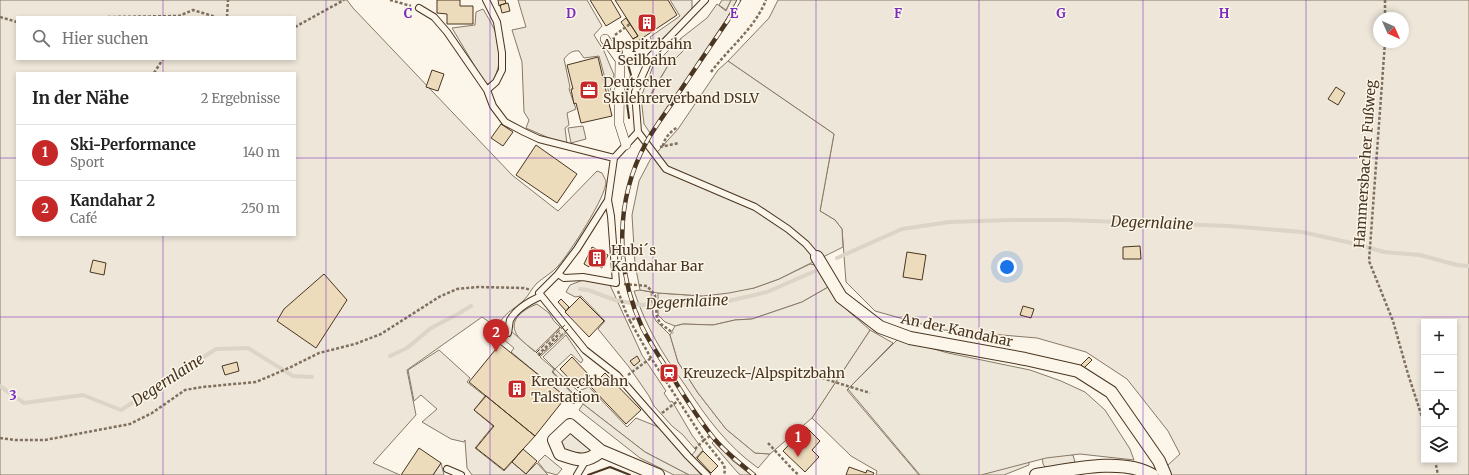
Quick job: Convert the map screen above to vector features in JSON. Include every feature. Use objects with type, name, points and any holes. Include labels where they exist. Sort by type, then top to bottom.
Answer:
[{"type":"street","points":[[606,40],[620,60],[619,123],[626,145]]},
{"type":"street","name":"An der Kandahar","points":[[817,257],[841,297],[880,327],[910,338],[1025,359],[1078,371],[1111,392],[1159,461],[1165,475]]},
{"type":"street","points":[[601,451],[592,458],[586,460],[573,458],[560,454],[554,440],[570,424],[601,451],[658,475]]},
{"type":"street","points":[[1036,475],[1084,468],[1123,466],[1147,472],[1152,475]]},
{"type":"lane","points":[[486,0],[497,22],[502,53],[502,70],[496,82],[487,90]]},
{"type":"lane","name":"An der Kandahar","points":[[701,2],[651,56],[634,92],[638,132],[666,169],[755,207],[788,228],[806,244],[817,257]]},
{"type":"lane","points":[[418,8],[434,17],[487,90],[493,106],[505,122],[539,139],[614,158]]},
{"type":"lane","points":[[558,274],[564,278],[583,277],[616,283],[608,200],[614,158],[638,132]]},
{"type":"lane","points":[[508,334],[510,321],[516,313],[540,294],[558,274],[577,249],[608,200]]},
{"type":"lane","points":[[540,294],[586,350],[622,380],[688,456],[708,475]]},
{"type":"lane","points":[[577,475],[586,460]]},
{"type":"lane","points":[[447,468],[461,475]]},
{"type":"path","points":[[227,16],[228,0]]},
{"type":"path","points":[[296,26],[344,0]]},
{"type":"path","points":[[390,0],[418,8]]},
{"type":"path","points":[[711,72],[744,36],[766,0]]},
{"type":"path","points":[[1385,0],[1385,12]]},
{"type":"path","points":[[178,16],[193,10],[213,16]]},
{"type":"path","points":[[0,16],[16,22]]},
{"type":"path","points":[[606,40],[630,24]]},
{"type":"path","name":"Hammersbacher Fußweg","points":[[1384,48],[1377,161],[1368,261],[1393,321],[1421,414]]},
{"type":"path","points":[[155,72],[162,60]]},
{"type":"path","points":[[663,146],[664,141],[672,130],[678,127]]},
{"type":"path","points":[[650,149],[679,143]]},
{"type":"path","points":[[616,283],[647,286],[655,295],[657,318],[661,324],[673,333]]},
{"type":"path","points":[[0,438],[15,440],[44,440],[130,424],[152,413],[185,390],[256,382],[291,368],[319,353],[355,344],[381,334],[439,297],[458,290],[478,287],[524,288],[540,294]]},
{"type":"path","points":[[619,295],[630,321],[651,358],[704,440],[724,465],[724,475]]},
{"type":"path","points":[[630,321],[635,318]]},
{"type":"path","points":[[538,355],[566,327]]},
{"type":"path","points":[[622,380],[651,358]]},
{"type":"path","points":[[822,378],[870,393]]},
{"type":"path","points":[[656,418],[678,400]]},
{"type":"path","points":[[699,444],[710,436]]},
{"type":"path","points":[[768,443],[799,475]]},
{"type":"path","points":[[1436,463],[1438,475]]},
{"type":"shaded area","points":[[0,0],[347,0],[512,175],[558,211],[597,171],[602,173],[606,181],[605,188],[594,211],[578,238],[558,266],[537,283],[524,300],[502,319],[498,328],[482,317],[407,370],[416,415],[373,463],[400,475],[0,475]]},
{"type":"shaded area","points":[[518,0],[587,0],[602,26],[594,35],[604,51],[614,75],[611,83],[610,97],[599,56],[584,58],[579,51],[577,51],[572,52],[564,59],[570,87],[569,89],[576,109],[567,113],[569,125],[565,128],[567,144],[556,141],[526,128],[529,120],[524,112],[522,62],[512,30],[526,27]]},
{"type":"shaded area","points":[[670,0],[692,0],[692,10],[672,31],[654,45],[650,37],[680,16]]},
{"type":"shaded area","points":[[722,0],[731,0],[726,10],[719,5]]},
{"type":"shaded area","points":[[731,0],[738,0],[713,41],[650,133],[644,124],[641,97],[650,97],[667,67],[688,46],[680,39],[707,18],[717,4],[726,11]]},
{"type":"shaded area","points":[[778,0],[1469,0],[1469,475],[1157,475],[1180,454],[1168,431],[1127,379],[1086,352],[1037,338],[943,330],[875,311],[846,282],[842,229],[835,220],[820,211],[834,134],[728,61],[769,18]]},
{"type":"shaded area","points":[[483,9],[497,35],[500,49],[499,66],[493,82],[487,84],[452,28],[475,25],[476,12]]},
{"type":"shaded area","points":[[680,39],[688,46],[667,67],[649,97],[641,97],[653,66]]},
{"type":"shaded area","points":[[728,61],[834,134],[820,211],[835,220],[842,229],[843,247],[779,279],[754,288],[703,296],[658,293],[640,290],[635,264],[632,215],[639,181],[650,160],[678,129],[718,70]]},
{"type":"shaded area","points":[[583,126],[586,139],[571,143],[568,128]]},
{"type":"shaded area","points":[[810,264],[815,265],[830,286],[802,302],[752,319],[735,320],[713,325],[683,324],[675,326],[665,322],[658,315],[658,293],[703,296],[754,288],[779,279]]},
{"type":"shaded area","points":[[583,280],[610,285],[642,355],[666,391],[664,393],[670,402],[672,401],[692,435],[703,450],[695,459],[692,455],[696,450],[654,406],[629,367],[598,329],[605,321],[581,296],[575,297],[566,292],[570,285]]},
{"type":"shaded area","points":[[830,286],[846,309],[870,330],[812,418],[770,454],[755,453],[726,429],[698,393],[678,362],[670,335],[675,326],[683,324],[713,325],[735,320],[752,319],[802,302]]},
{"type":"shaded area","points":[[640,290],[651,292],[653,315],[656,321],[670,335],[678,362],[698,393],[726,429],[755,453],[770,454],[758,468],[727,441],[701,408],[669,362],[650,329],[639,305],[634,291]]},
{"type":"shaded area","points":[[537,304],[549,313],[560,327],[536,352],[524,343],[516,334],[514,326],[517,317],[520,314]]},
{"type":"shaded area","points":[[564,324],[569,330],[540,357],[554,369],[552,372],[578,400],[574,404],[511,352],[514,348],[503,339],[511,331],[535,352]]},
{"type":"shaded area","points":[[870,330],[893,343],[847,390],[919,475],[876,475],[877,471],[851,456],[812,418]]},
{"type":"shaded area","points":[[566,335],[583,360],[581,363],[571,354],[555,369],[543,357]]},
{"type":"shaded area","points":[[898,339],[948,353],[1030,370],[1061,381],[1085,392],[1105,410],[1130,449],[1134,460],[1080,454],[1046,458],[981,475],[920,475],[848,389]]},
{"type":"shaded area","points":[[439,350],[470,378],[467,382],[485,396],[474,410],[493,426],[475,448],[504,471],[512,462],[526,474],[537,463],[548,475],[472,475],[467,468],[465,440],[464,442],[451,439],[422,422],[437,409],[421,395],[414,401],[408,370]]},
{"type":"shaded area","points":[[555,369],[578,391],[589,387],[627,427],[636,418],[662,430],[701,475],[689,475],[645,452],[583,404],[553,372]]},
{"type":"shaded area","points":[[583,404],[645,452],[689,475],[674,475],[640,458],[579,410]]},
{"type":"shaded area","points":[[570,429],[597,450],[587,457],[562,451],[558,441]]},
{"type":"shaded area","points":[[714,441],[733,461],[751,475],[741,475],[738,473],[712,443]]},
{"type":"shaded area","points":[[1048,452],[1073,455],[1075,462],[1054,467],[1045,467],[1043,464],[1042,455]]},
{"type":"shaded area","points":[[545,455],[562,469],[557,475],[546,472],[538,462]]},
{"type":"shaded area","points":[[1029,458],[1029,465],[1004,475],[972,475]]},
{"type":"shaded area","points":[[441,463],[444,475],[433,475]]},
{"type":"building","points":[[437,0],[460,0],[460,6],[473,6],[473,24],[447,24],[447,14],[437,13]]},
{"type":"building","points":[[498,0],[505,0],[506,3],[499,6]]},
{"type":"building","points":[[590,0],[611,0],[621,17],[606,26]]},
{"type":"building","name":"Alpspitzbahn Seilbahn","points":[[615,0],[668,0],[677,15],[635,43],[633,39],[638,36]]},
{"type":"building","points":[[508,3],[510,11],[502,13],[500,5]]},
{"type":"building","points":[[626,18],[638,36],[633,39],[621,22]]},
{"type":"building","name":"Deutscher Skilehrerverband DSLV","points":[[598,57],[612,116],[581,123],[576,103],[574,104],[571,89],[573,89],[567,65]]},
{"type":"building","points":[[432,70],[444,74],[438,91],[426,87]]},
{"type":"building","points":[[1336,87],[1345,93],[1338,105],[1328,99]]},
{"type":"building","points":[[501,124],[513,132],[503,146],[491,138]]},
{"type":"building","points":[[536,145],[577,174],[557,203],[516,175]]},
{"type":"building","points":[[1140,246],[1141,259],[1123,259],[1123,247]]},
{"type":"building","name":"Hubi´s Kandahar Bar","points":[[592,247],[608,255],[602,268],[591,262],[589,267],[584,264]]},
{"type":"building","points":[[907,252],[926,255],[922,280],[903,277]]},
{"type":"building","points":[[93,260],[106,263],[104,275],[90,272]]},
{"type":"building","points":[[324,274],[347,300],[316,348],[277,321],[284,309]]},
{"type":"building","points":[[580,297],[604,321],[589,337],[565,312]]},
{"type":"building","points":[[561,299],[569,307],[566,311],[558,302]]},
{"type":"building","points":[[1023,306],[1034,309],[1031,318],[1020,315]]},
{"type":"building","name":"Kreuzeckbahn Talstation","points":[[500,344],[566,397],[535,436],[469,382]]},
{"type":"building","points":[[637,356],[640,361],[634,366],[630,361]]},
{"type":"building","points":[[572,357],[590,376],[578,388],[560,369]]},
{"type":"building","points":[[1089,357],[1092,360],[1083,369],[1080,366]]},
{"type":"building","points":[[237,362],[239,371],[225,375],[222,366]]},
{"type":"building","points":[[605,373],[641,410],[626,424],[591,387]]},
{"type":"building","points":[[486,396],[535,436],[504,470],[476,448],[494,426],[474,410]]},
{"type":"building","points":[[806,427],[820,441],[812,450],[819,457],[805,472],[783,451]]},
{"type":"building","points":[[419,448],[441,463],[433,475],[401,475]]},
{"type":"building","points":[[523,449],[537,461],[526,474],[512,462]]},
{"type":"building","points":[[703,451],[718,466],[711,473],[697,458]]},
{"type":"building","points":[[849,467],[866,473],[867,470],[874,473],[873,475],[846,475]]},
{"type":"waterway","name":"Degernlaine","points":[[837,258],[902,229],[949,222],[1067,220],[1229,226],[1302,232],[1384,252],[1420,255],[1457,265],[1469,266]]},
{"type":"waterway","name":"Degernlaine","points":[[580,289],[588,290],[615,300],[641,305],[724,302],[767,292],[815,271]]},
{"type":"waterway","name":"Degernlaine","points":[[390,356],[407,348],[431,328],[471,306]]},
{"type":"waterway","name":"Degernlaine","points":[[0,386],[24,403],[83,395],[121,410],[216,349],[248,348],[293,376],[312,377]]},
{"type":"railway","points":[[739,0],[728,20],[646,143],[628,188],[622,235],[623,258],[627,282],[633,305],[645,333],[711,435],[722,447],[754,475]]},
{"type":"fence","points":[[536,353],[565,325]]},
{"type":"fence","points":[[539,356],[568,329]]},
{"type":"wall","points":[[625,47],[634,41]]},
{"type":"wall","points":[[621,48],[631,75],[626,96],[629,118]]},
{"type":"wall","points":[[588,475],[610,467],[630,475]]},
{"type":"place","name":"Alpspitzbahn Seilbahn","points":[[647,23]]},
{"type":"place","name":"Deutscher Skilehrerverband DSLV","points":[[589,90]]},
{"type":"place","name":"Hubi´s Kandahar Bar","points":[[597,258]]},
{"type":"place","name":"Kandahar 2","points":[[496,352]]},
{"type":"place","name":"Kreuzeck-/Alpspitzbahn","points":[[669,373]]},
{"type":"place","name":"Kreuzeckbahn Talstation","points":[[517,389]]},
{"type":"place","name":"Ski-Performance","points":[[798,457]]}]
